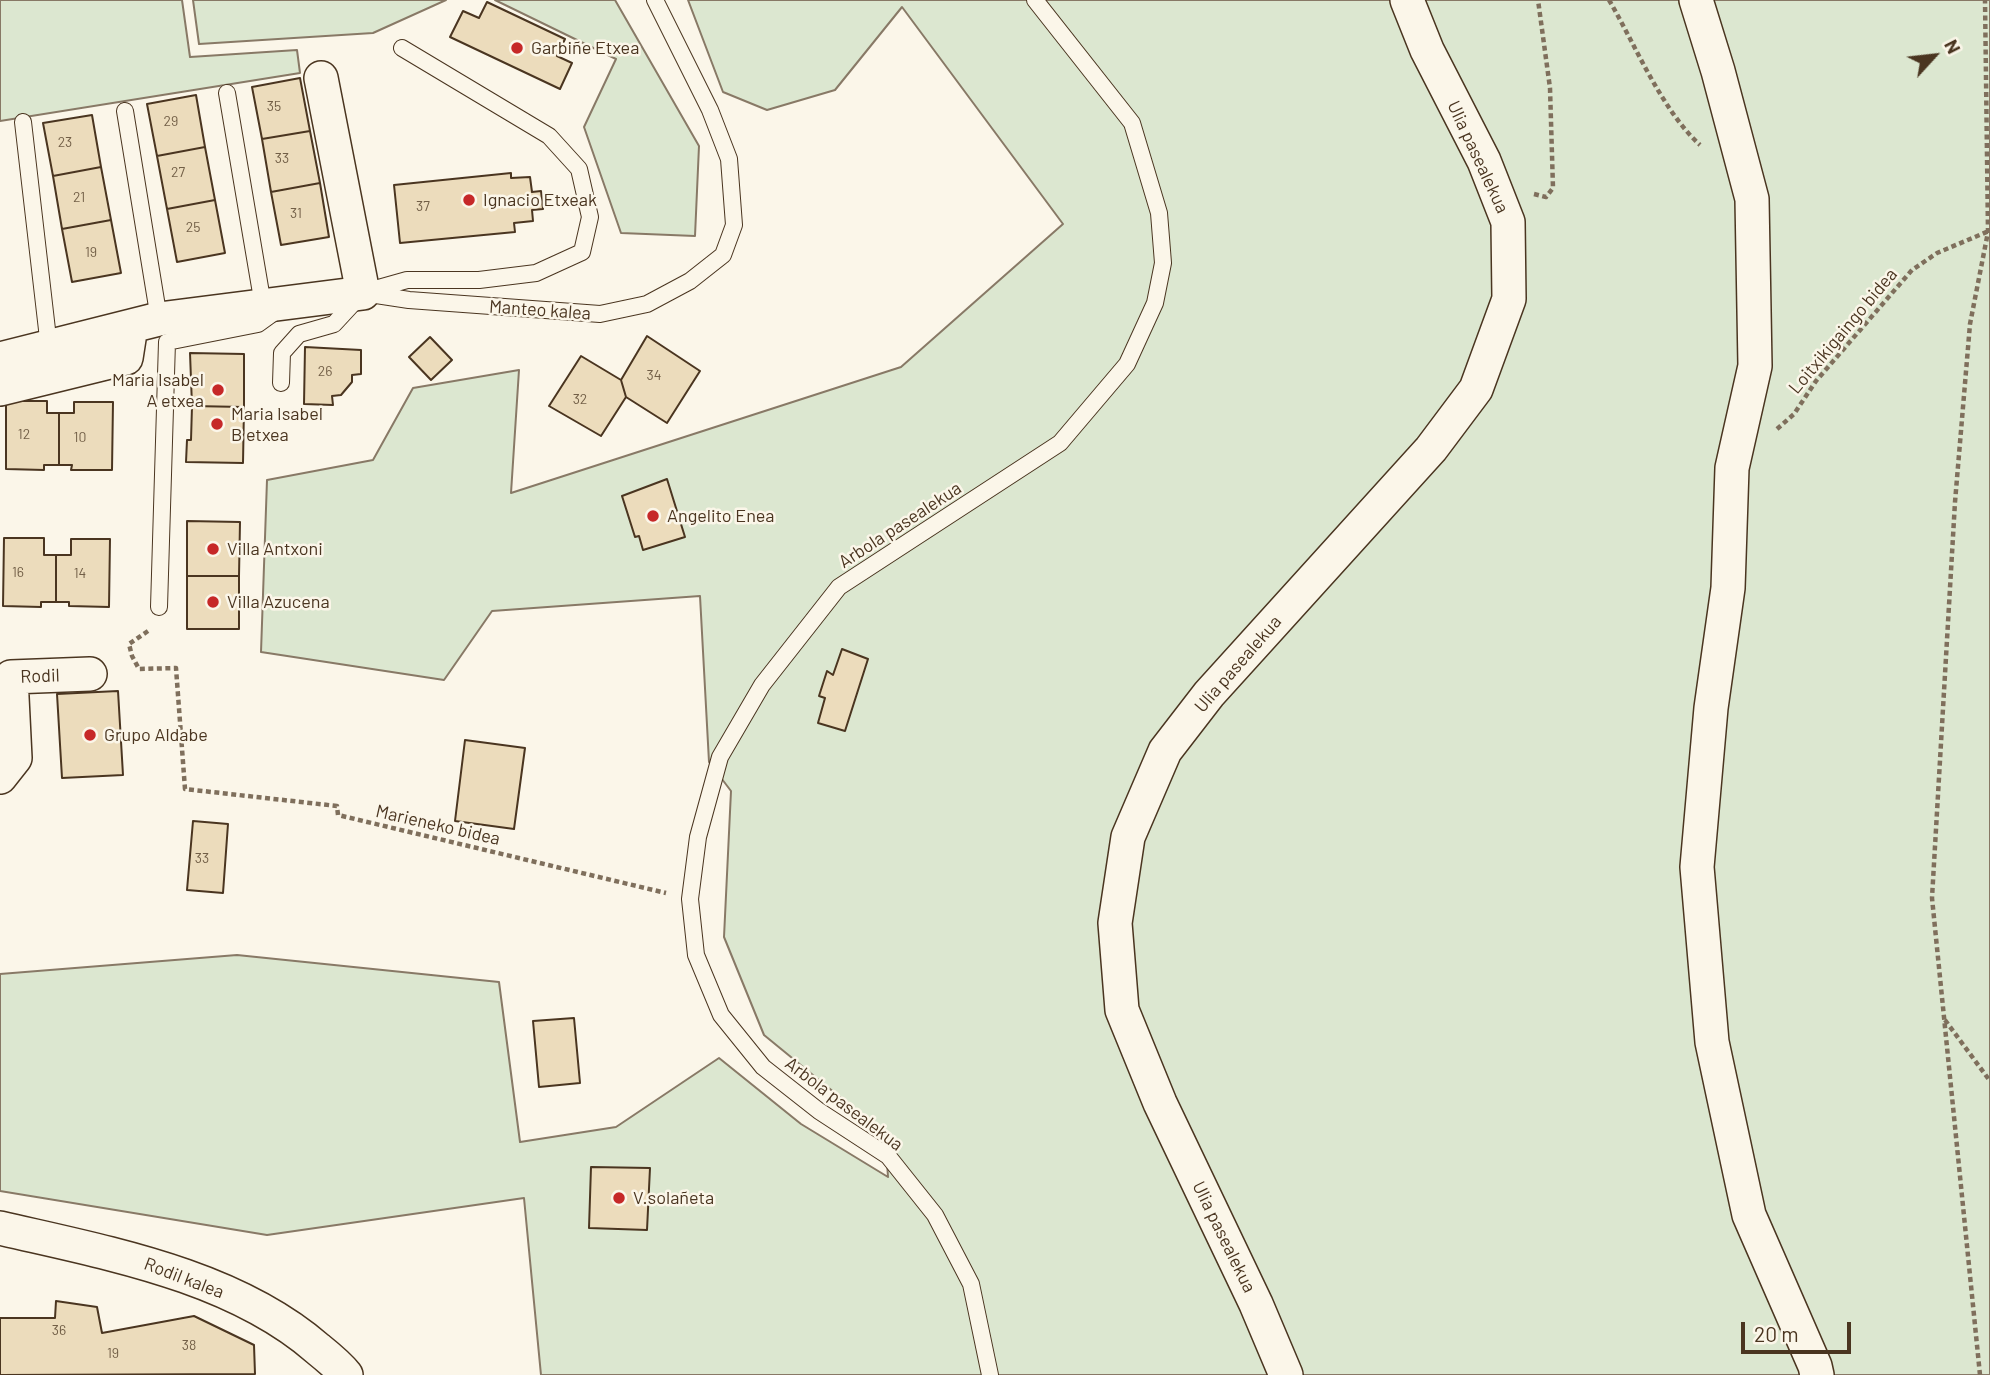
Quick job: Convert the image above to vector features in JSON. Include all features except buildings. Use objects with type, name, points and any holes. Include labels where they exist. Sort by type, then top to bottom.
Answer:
[{"type":"street","name":"Ulia pasealekua","points":[[1286,1375],[1256,1304],[1160,1103],[1122,1010],[1115,923],[1128,837],[1165,751],[1209,694],[1431,449],[1476,390],[1509,299],[1508,222],[1484,161],[1427,50],[1407,0]]},
{"type":"street","points":[[1696,0],[1752,199],[1755,366],[1731,468],[1728,588],[1711,708],[1697,867],[1707,988],[1712,1041],[1749,1215],[1817,1375]]},
{"type":"street","points":[[321,78],[363,293]]},
{"type":"street","name":"Manteo kalea","points":[[0,359],[145,322],[363,293]]},
{"type":"street","points":[[0,389],[126,358],[145,322]]},
{"type":"street","name":"Rodil","points":[[0,777],[15,758],[11,677],[90,674]]},
{"type":"street","name":"Rodil kalea","points":[[0,1228],[141,1261],[251,1303],[293,1327],[346,1375]]},
{"type":"lane","name":"Arbola pasealekua","points":[[990,1375],[971,1284],[935,1215],[888,1156],[819,1111],[763,1067],[720,1015],[696,954],[690,899],[698,837],[720,757],[762,685],[839,587],[1060,443],[1127,364],[1155,303],[1163,263],[1158,213],[1132,123],[1035,0]]},
{"type":"lane","name":"Manteo kalea","points":[[363,293],[409,300],[600,314],[647,304],[690,281],[723,255],[734,225],[729,159],[710,110],[656,1]]},
{"type":"lane","name":"Manteo kalea","points":[[363,293],[407,280],[479,280],[536,273],[582,252],[590,217],[579,169],[549,136],[402,48]]},
{"type":"lane","points":[[159,607],[167,342],[258,324],[270,318],[274,304],[227,93]]},
{"type":"lane","points":[[125,111],[145,322]]},
{"type":"lane","points":[[23,122],[49,347]]},
{"type":"lane","points":[[281,383],[282,353],[299,334],[334,324],[363,293]]},
{"type":"path","points":[[1532,194],[1546,197],[1553,188],[1550,88],[1538,0]]},
{"type":"path","points":[[1609,0],[1671,110],[1688,133],[1704,148]]},
{"type":"path","points":[[1980,1375],[1932,898],[1944,670],[1970,324],[1989,232],[1985,0]]},
{"type":"path","name":"Loitxikigaingo bidea","points":[[1773,432],[1794,414],[1816,381],[1912,270],[1937,253],[1989,232]]},
{"type":"path","name":"Marieneko bidea","points":[[159,607],[158,624],[129,644],[139,669],[176,668],[185,789],[337,806],[338,815],[690,899]]},
{"type":"path","points":[[1944,1019],[1990,1081]]},
{"type":"green space","points":[[0,0],[182,0],[190,57],[297,50],[300,73],[0,121]]},
{"type":"green space","points":[[193,0],[446,0],[373,33],[199,44]]},
{"type":"green space","points":[[495,0],[615,0],[699,146],[695,236],[621,233],[584,127],[616,59]]},
{"type":"green space","points":[[688,0],[1990,0],[1990,1375],[541,1375],[524,1198],[267,1235],[0,1191],[0,974],[237,955],[499,982],[520,1142],[616,1127],[719,1058],[801,1124],[888,1177],[885,1134],[764,1035],[724,937],[731,791],[709,762],[700,596],[492,611],[444,680],[261,652],[267,480],[373,460],[413,388],[519,370],[511,493],[901,367],[1063,224],[902,7],[835,90],[767,110],[723,92]]},
{"type":"place","name":"Garbiñe Etxea","points":[[517,48]]},
{"type":"place","name":"Ignacio Etxeak","points":[[469,200]]},
{"type":"place","name":"Maria Isabel A etxea","points":[[218,390]]},
{"type":"place","name":"Maria Isabel B etxea","points":[[217,424]]},
{"type":"place","name":"Angelito Enea","points":[[653,516]]},
{"type":"place","name":"Villa Antxoni","points":[[213,549]]},
{"type":"place","name":"Villa Azucena","points":[[213,602]]},
{"type":"place","name":"Grupo Aldabe","points":[[90,735]]},
{"type":"place","name":"V.solañeta","points":[[619,1198]]}]
